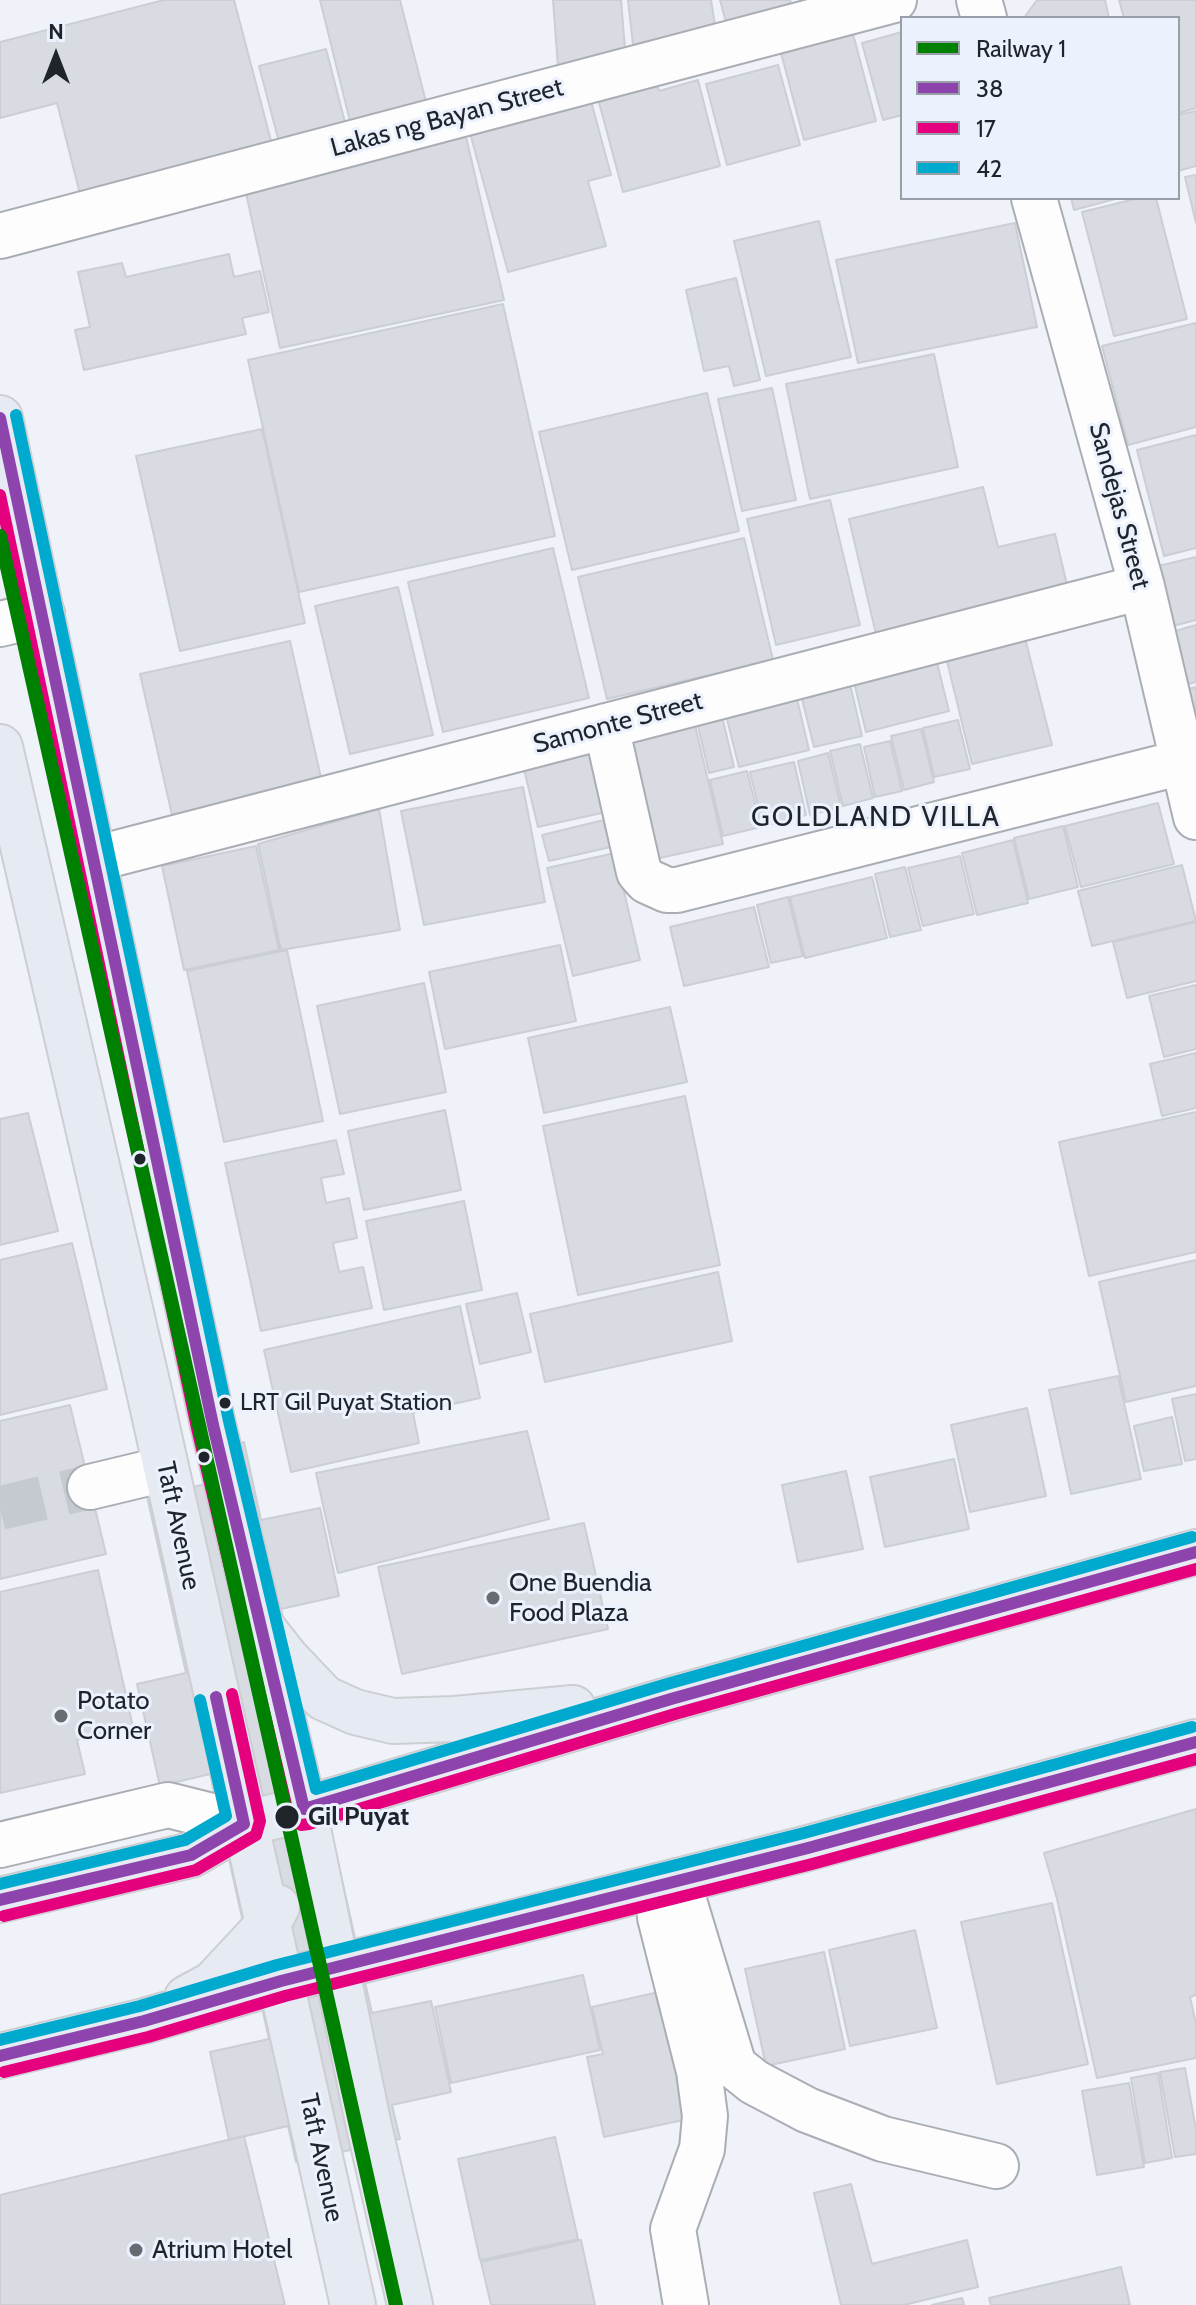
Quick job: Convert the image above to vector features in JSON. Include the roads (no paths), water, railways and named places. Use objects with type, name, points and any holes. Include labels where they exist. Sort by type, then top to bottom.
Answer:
[{"type":"main road","name":"Taft Avenue","points":[[0,418],[207,1395],[304,1809],[410,2305]]},
{"type":"main road","name":"Taft Avenue","points":[[0,747],[353,2305]]},
{"type":"main road","points":[[0,1900],[191,1855],[244,1824],[304,1809],[671,1699],[1196,1552]]},
{"type":"main road","points":[[258,1623],[324,1698],[355,1712],[393,1721],[455,1719],[671,1699]]},
{"type":"main road","points":[[0,2056],[144,2021],[336,1966],[665,1885],[1196,1742]]},
{"type":"main road","points":[[144,2021],[213,1984],[266,1927],[286,1890],[299,1851],[304,1809]]},
{"type":"street","name":"Lakas ng Bayan Street","points":[[0,236],[894,0]]},
{"type":"street","name":"Sandejas Street","points":[[1035,200],[1142,587],[1196,817]]},
{"type":"street","name":"Samonte Street","points":[[94,859],[1142,587]]},
{"type":"street","points":[[0,624],[42,614]]},
{"type":"street","points":[[606,726],[639,872],[656,887],[667,890],[1183,762]]},
{"type":"street","points":[[90,1487],[165,1469]]},
{"type":"street","points":[[0,1845],[168,1805],[244,1824]]},
{"type":"street","points":[[665,1885],[734,2066],[754,2082],[807,2110],[883,2139],[996,2166]]},
{"type":"street","points":[[665,1885],[705,2116],[702,2149],[673,2229],[686,2305]]},
{"type":"tunnel","points":[[0,1508],[90,1487]]},
{"type":"rail line","name":"1","points":[[0,536],[396,2305]]},
{"type":"place","name":"LRT Gil Puyat Station","points":[[225,1403]]},
{"type":"place","name":"One Buendia Food Plaza","points":[[493,1598]]},
{"type":"place","name":"Potato Corner","points":[[61,1716]]},
{"type":"place","name":"Gil Puyat","points":[[287,1817]]},
{"type":"place","name":"Atrium Hotel","points":[[136,2250]]},
{"type":"district","name":"GOLDLAND VILLA","points":[[876,818]]}]
